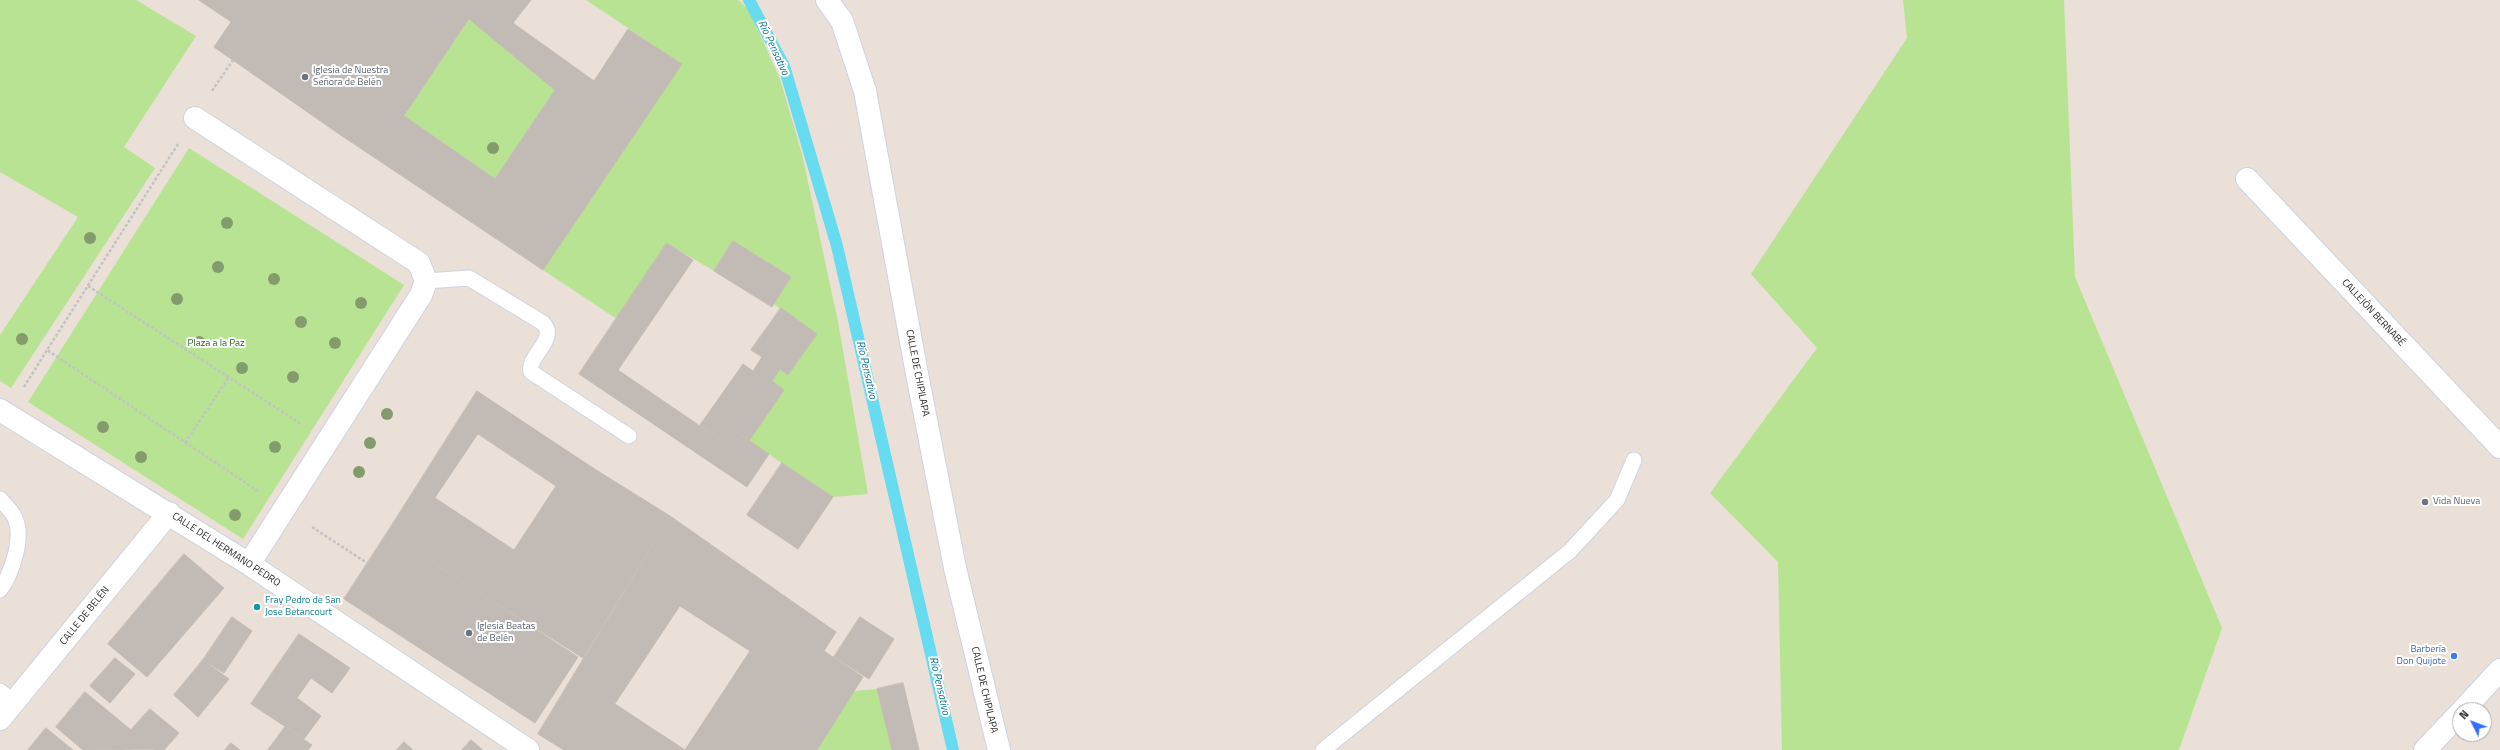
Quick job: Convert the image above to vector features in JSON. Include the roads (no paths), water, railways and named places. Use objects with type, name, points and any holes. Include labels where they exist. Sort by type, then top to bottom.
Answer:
[{"type":"street","name":"CALLE DE CHIPILAPA","points":[[827,0],[842,21],[865,91],[917,374],[954,560],[998,750]]},
{"type":"street","points":[[195,118],[419,263],[426,280],[421,295],[249,564]]},
{"type":"street","name":"CALLEJÓN BERNABÉ","points":[[2247,179],[2500,447]]},
{"type":"street","name":"CALLE DEL HERMANO PEDRO","points":[[3,412],[169,513],[249,564],[528,750]]},
{"type":"street","name":"CALLE DE BELÉN","points":[[4,704],[169,513]]},
{"type":"street","points":[[2470,702],[2500,670]]},
{"type":"street","points":[[2425,750],[2452,721]]},
{"type":"lane","points":[[426,280],[469,278],[543,323],[547,334],[543,346],[531,367],[532,372],[629,436]]},
{"type":"lane","points":[[1323,750],[1570,551],[1617,500],[1634,460]]},
{"type":"lane","points":[[0,499],[14,517],[18,544],[10,575],[0,590]]},
{"type":"waterway","name":"Río Pensativo","points":[[749,0],[784,66],[837,246],[953,750]]},
{"type":"place","name":"Iglesia de Nuestra Señora de Belén","points":[[305,77]]},
{"type":"place","name":"Vida Nueva","points":[[2425,502]]},
{"type":"place","name":"Fray Pedro de San Jose Betancourt","points":[[257,607]]},
{"type":"place","name":"Iglesia Beatas de Belén","points":[[469,633]]},
{"type":"place","name":"Barbería Don Quijote","points":[[2454,656]]},
{"type":"park label","name":"Plaza a la Paz","points":[[216,344]]}]
